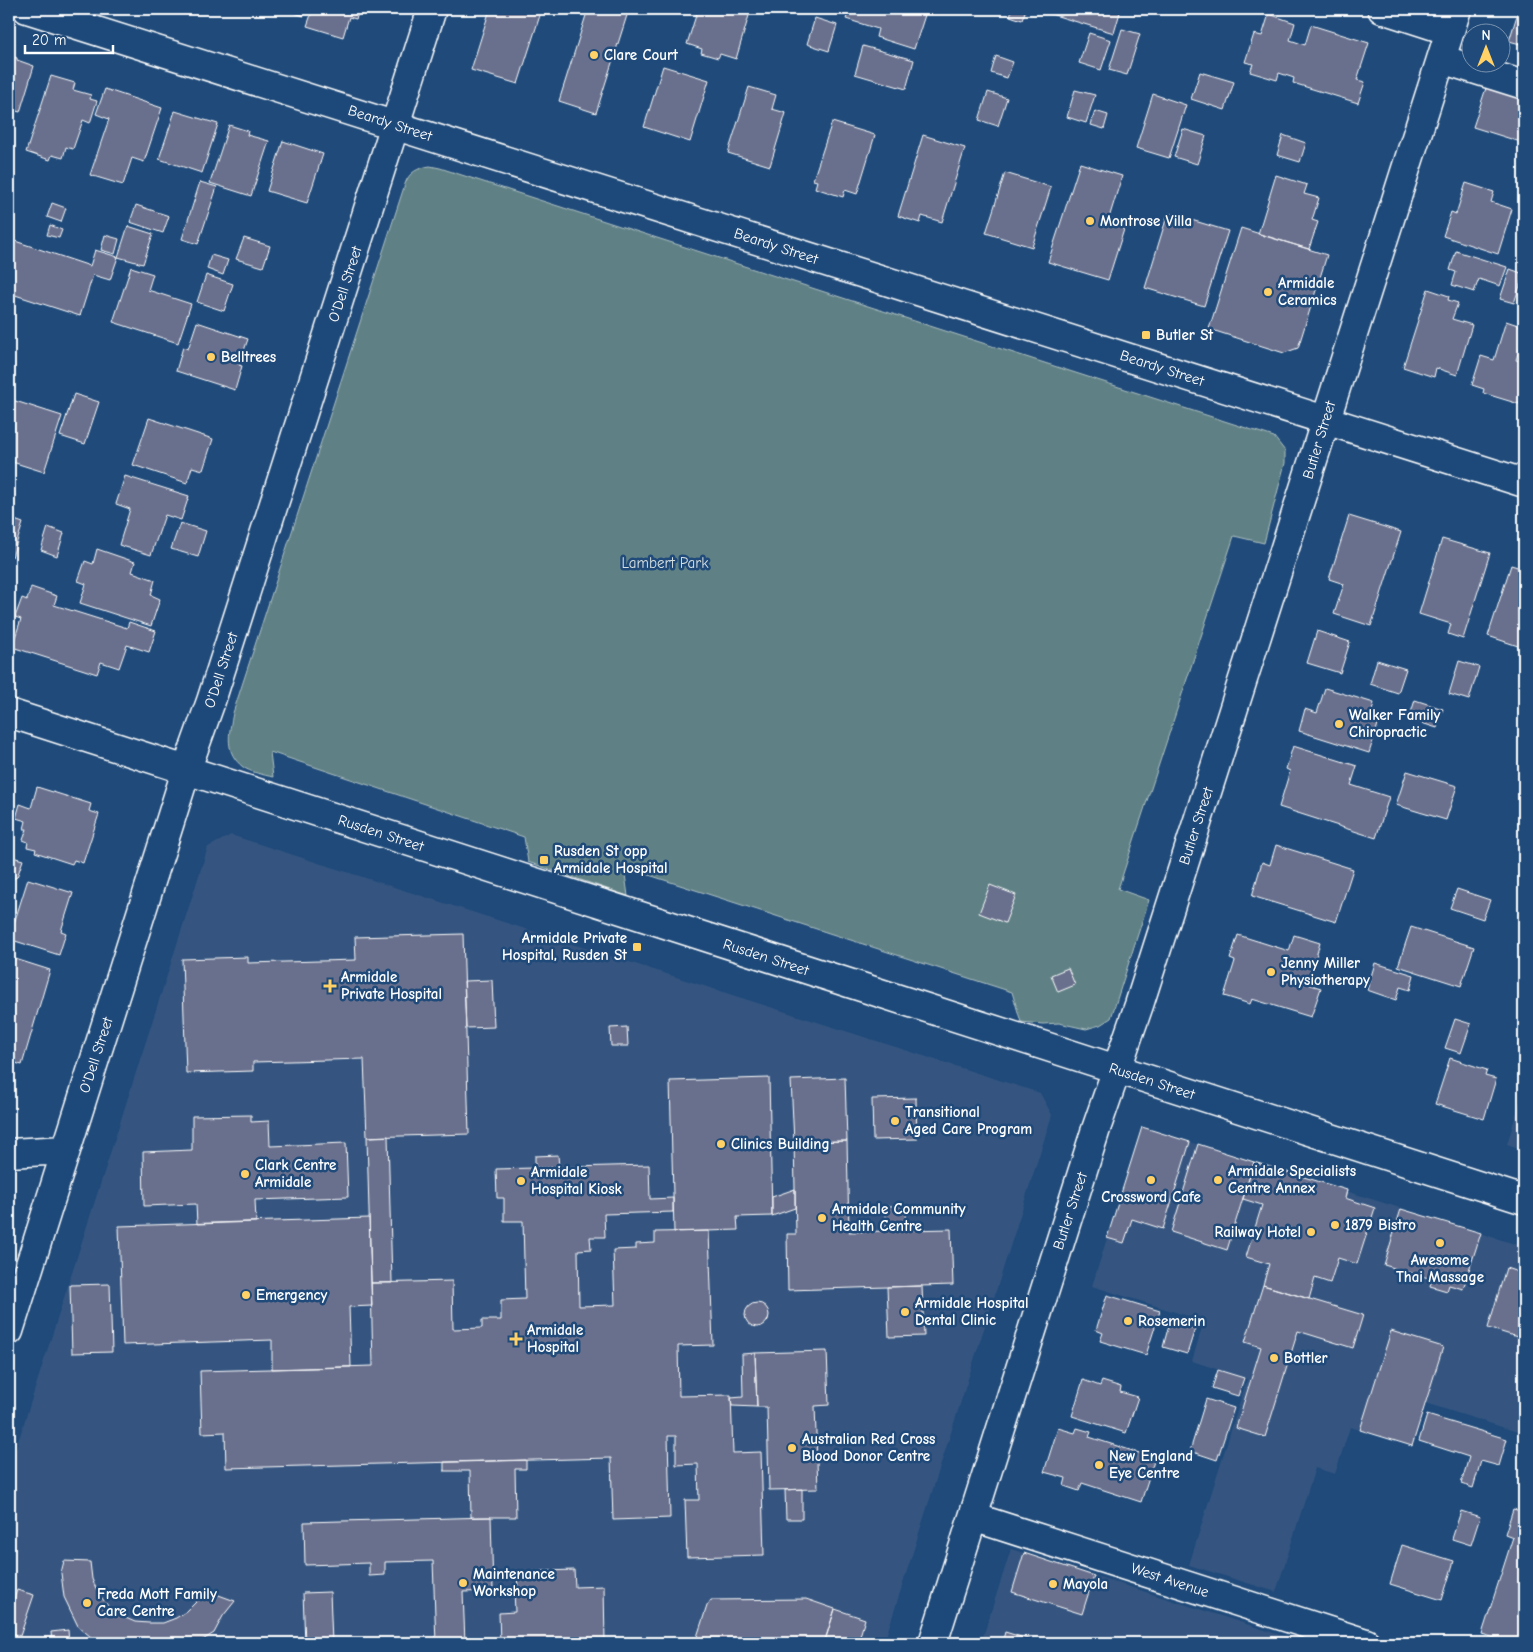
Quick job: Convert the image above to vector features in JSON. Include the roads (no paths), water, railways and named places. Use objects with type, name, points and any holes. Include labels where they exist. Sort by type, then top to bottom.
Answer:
[{"type":"street","name":"Beardy Street","points":[[27,9],[1524,483]]},
{"type":"street","name":"O'Dell Street","points":[[9,1331],[186,771],[214,692],[432,9]]},
{"type":"street","points":[[1382,9],[1453,20]]},
{"type":"street","name":"Butler Street","points":[[933,1643],[1116,1070],[1139,1005],[1453,20]]},
{"type":"street","points":[[1441,59],[1524,85]]},
{"type":"street","name":"Rusden Street","points":[[9,714],[1524,1200]]},
{"type":"street","points":[[9,1153],[66,1150]]},
{"type":"street","name":"West Avenue","points":[[973,1517],[1366,1643]]},
{"type":"place","name":"Clare Court","points":[[594,55]]},
{"type":"place","name":"Montrose Villa","points":[[1090,221]]},
{"type":"place","name":"Armidale Ceramics","points":[[1268,292]]},
{"type":"place","name":"Butler St","points":[[1146,335]]},
{"type":"place","name":"Belltrees","points":[[211,357]]},
{"type":"place","name":"Walker Family Chiropractic","points":[[1339,724]]},
{"type":"place","name":"Rusden St opp Armidale Hospital","points":[[544,860]]},
{"type":"place","name":"Armidale Private Hospital, Rusden St","points":[[637,947]]},
{"type":"place","name":"Jenny Miller Physiotherapy","points":[[1271,972]]},
{"type":"place","name":"Armidale Private Hospital","points":[[330,986]]},
{"type":"place","name":"Transitional Aged Care Program","points":[[895,1121]]},
{"type":"place","name":"Clinics Building","points":[[721,1144]]},
{"type":"place","name":"Clark Centre Armidale","points":[[245,1174]]},
{"type":"place","name":"Crossword Cafe","points":[[1151,1180]]},
{"type":"place","name":"Armidale Specialists Centre Annex","points":[[1218,1180]]},
{"type":"place","name":"Armidale Hospital Kiosk","points":[[521,1181]]},
{"type":"place","name":"Armidale Community Health Centre","points":[[822,1218]]},
{"type":"place","name":"1879 Bistro","points":[[1335,1225]]},
{"type":"place","name":"Railway Hotel","points":[[1311,1232]]},
{"type":"place","name":"Awesome Thai Massage","points":[[1440,1243]]},
{"type":"place","name":"Emergency","points":[[246,1295]]},
{"type":"place","name":"Armidale Hospital Dental Clinic","points":[[905,1312]]},
{"type":"place","name":"Rosemerin","points":[[1128,1321]]},
{"type":"place","name":"Armidale Hospital","points":[[516,1339]]},
{"type":"place","name":"Bottler","points":[[1274,1358]]},
{"type":"place","name":"Australian Red Cross Blood Donor Centre","points":[[792,1448]]},
{"type":"place","name":"New England Eye Centre","points":[[1099,1465]]},
{"type":"place","name":"Maintenance Workshop","points":[[463,1583]]},
{"type":"place","name":"Mayola","points":[[1053,1584]]},
{"type":"place","name":"Freda Mott Family Care Centre","points":[[87,1603]]},
{"type":"park label","name":"Lambert Park","points":[[665,563]]}]
